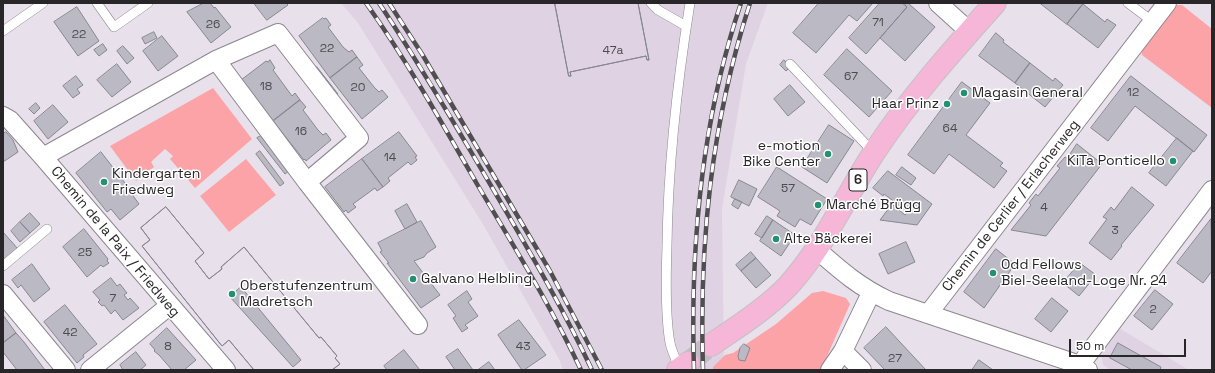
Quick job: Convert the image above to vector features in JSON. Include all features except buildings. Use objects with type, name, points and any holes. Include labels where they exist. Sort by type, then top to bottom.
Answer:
[{"type":"main road","name":"6","points":[[711,346],[787,287],[816,249],[874,152],[907,106],[995,3]]},
{"type":"street","points":[[938,3],[970,32]]},
{"type":"street","name":"Chemin de Cerlier / Erlacherweg","points":[[928,314],[1167,3]]},
{"type":"street","points":[[43,157],[216,60],[278,33],[359,138],[308,182]]},
{"type":"street","points":[[216,60],[418,325]]},
{"type":"street","name":"Chemin de la Paix / Friedweg","points":[[3,116],[10,120],[43,157],[226,370]]},
{"type":"street","points":[[816,249],[850,279],[871,293],[1084,367],[1212,190]]},
{"type":"street","points":[[830,370],[843,351],[871,293]]},
{"type":"street","points":[[3,294],[66,370]]},
{"type":"street","points":[[90,370],[170,306]]},
{"type":"street","points":[[843,351],[862,370]]},
{"type":"lane","points":[[3,31],[43,3]]},
{"type":"lane","points":[[97,3],[114,27],[148,3]]},
{"type":"lane","points":[[651,3],[658,10],[686,26]]},
{"type":"lane","points":[[682,367],[671,344],[669,332],[667,215],[671,143],[690,3]]},
{"type":"lane","points":[[1128,3],[1152,21]]},
{"type":"lane","points":[[790,64],[874,152]]},
{"type":"lane","points":[[3,266],[47,229]]},
{"type":"shaded area","points":[[341,3],[768,3],[746,64],[722,209],[724,370],[563,370],[559,359],[484,226],[358,23]]},
{"type":"shaded area","points":[[1175,5],[1182,5],[1212,29],[1212,108],[1142,55],[1141,48]]},
{"type":"shaded area","points":[[213,88],[252,139],[195,188],[170,159],[173,156],[165,149],[151,162],[154,167],[136,181],[110,146]]},
{"type":"shaded area","points":[[246,159],[276,195],[229,232],[200,196]]},
{"type":"shaded area","points":[[823,291],[846,298],[850,304],[821,370],[713,370],[713,367],[725,355],[733,353],[776,324],[812,293]]},
{"type":"shaded area","points":[[1119,328],[1189,370],[1111,370],[1103,365],[1101,352]]},
{"type":"tunnel","points":[[688,363],[711,345]]},
{"type":"railway","points":[[366,3],[410,70],[518,253],[581,370]]},
{"type":"railway","points":[[379,3],[437,95],[519,234],[557,301],[592,370]]},
{"type":"railway","points":[[389,3],[422,54],[550,271],[602,370]]},
{"type":"railway","points":[[694,370],[694,277],[701,184],[707,138],[716,93],[727,48],[741,3]]},
{"type":"railway","points":[[703,370],[703,276],[710,184],[726,94],[750,3]]},
{"type":"place","name":"Magasin General","points":[[964,93]]},
{"type":"place","name":"Haar Prinz","points":[[947,104]]},
{"type":"place","name":"e-motion Bike Center","points":[[828,154]]},
{"type":"place","name":"KiTa Ponticello","points":[[1173,161]]},
{"type":"place","name":"Kindergarten Friedweg","points":[[104,182]]},
{"type":"place","name":"Marché Brügg","points":[[818,205]]},
{"type":"place","name":"Alte Bäckerei","points":[[776,239]]},
{"type":"place","name":"Odd Fellows Biel-Seeland-Loge Nr. 24","points":[[993,273]]},
{"type":"place","name":"Galvano Helbling","points":[[413,279]]},
{"type":"place","name":"Oberstufenzentrum Madretsch","points":[[232,294]]}]
